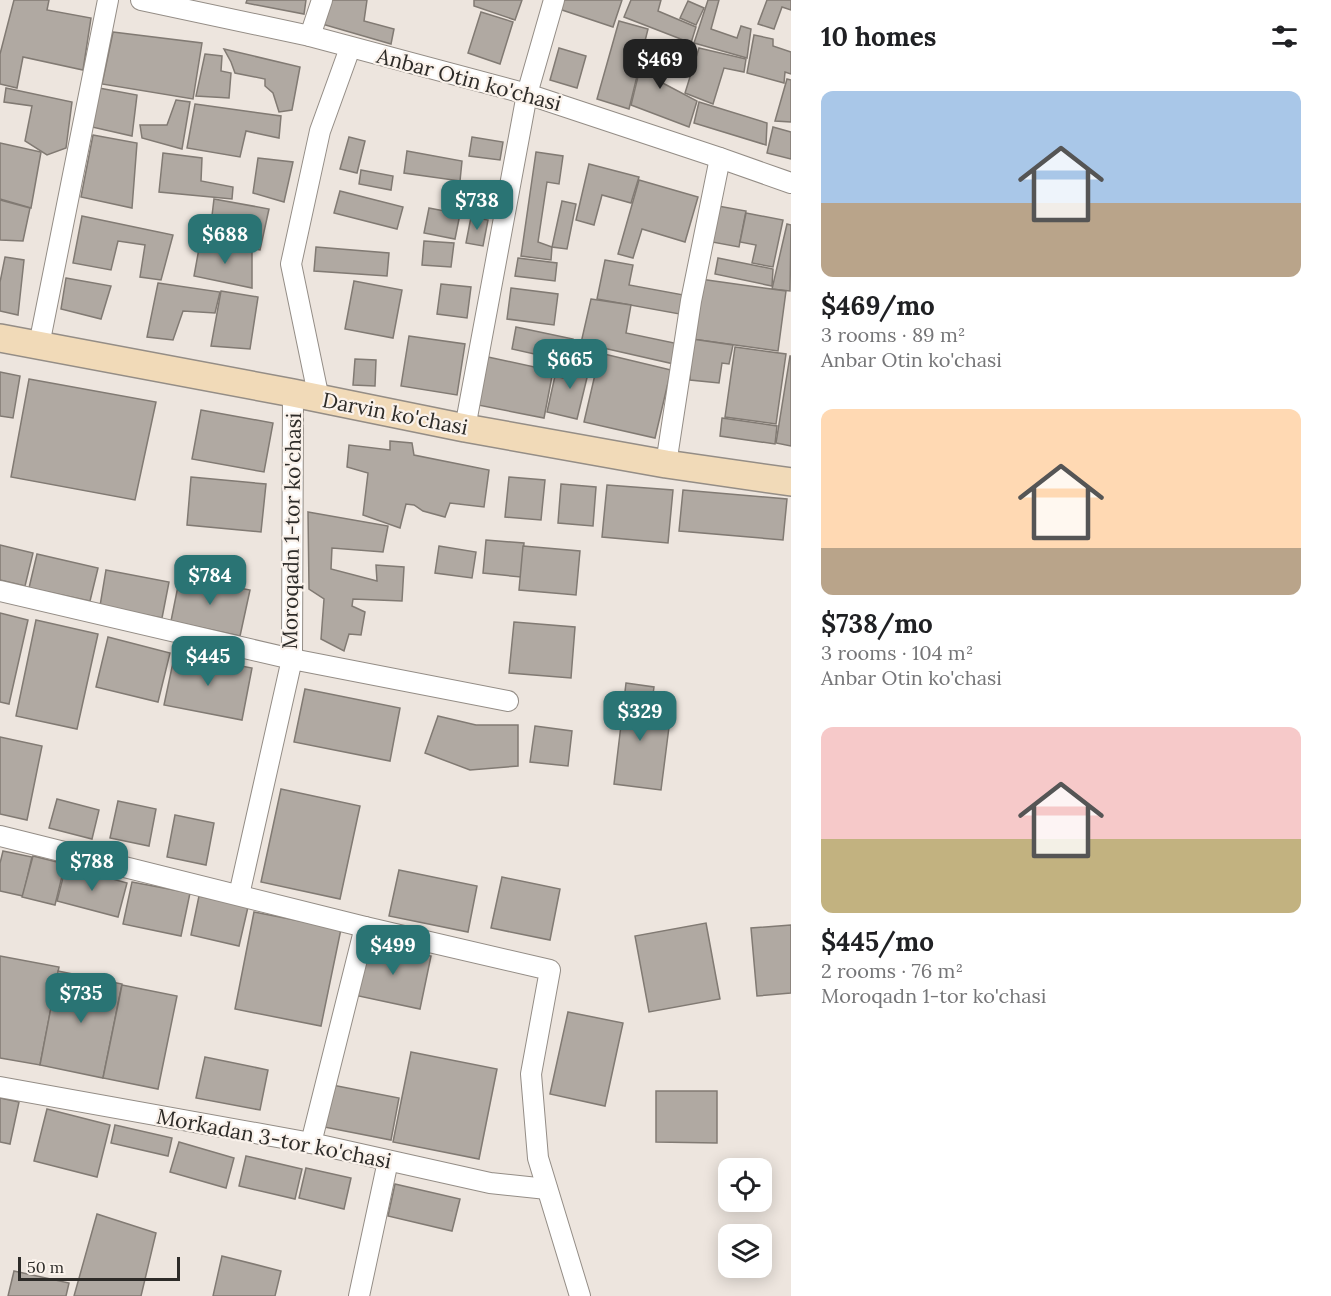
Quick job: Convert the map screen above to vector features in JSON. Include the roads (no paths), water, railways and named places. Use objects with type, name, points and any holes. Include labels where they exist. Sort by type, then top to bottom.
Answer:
[{"type":"street","points":[[39,345],[108,0]]},
{"type":"street","name":"Anbar Otin ko'chasi","points":[[141,0],[310,36],[528,94],[791,183]]},
{"type":"street","points":[[310,36],[322,0]]},
{"type":"street","points":[[465,428],[528,94],[554,0]]},
{"type":"street","points":[[319,399],[291,264],[320,131],[350,48]]},
{"type":"street","points":[[666,464],[691,301],[720,158]]},
{"type":"street","name":"Darvin ko'chasi","points":[[0,338],[465,428],[666,464],[791,482]]},
{"type":"street","name":"Morоqadn 1-tor ko'chasi","points":[[0,591],[292,659],[293,393]]},
{"type":"street","points":[[239,895],[292,659],[508,700]]},
{"type":"street","points":[[0,836],[365,927],[550,970],[531,1074],[538,1158],[580,1296]]},
{"type":"street","points":[[310,1143],[365,927]]},
{"type":"street","name":"Morkadan 3-tor ko'chasi","points":[[0,1087],[310,1143],[490,1183],[548,1189]]},
{"type":"street","points":[[359,1296],[388,1161]]}]
